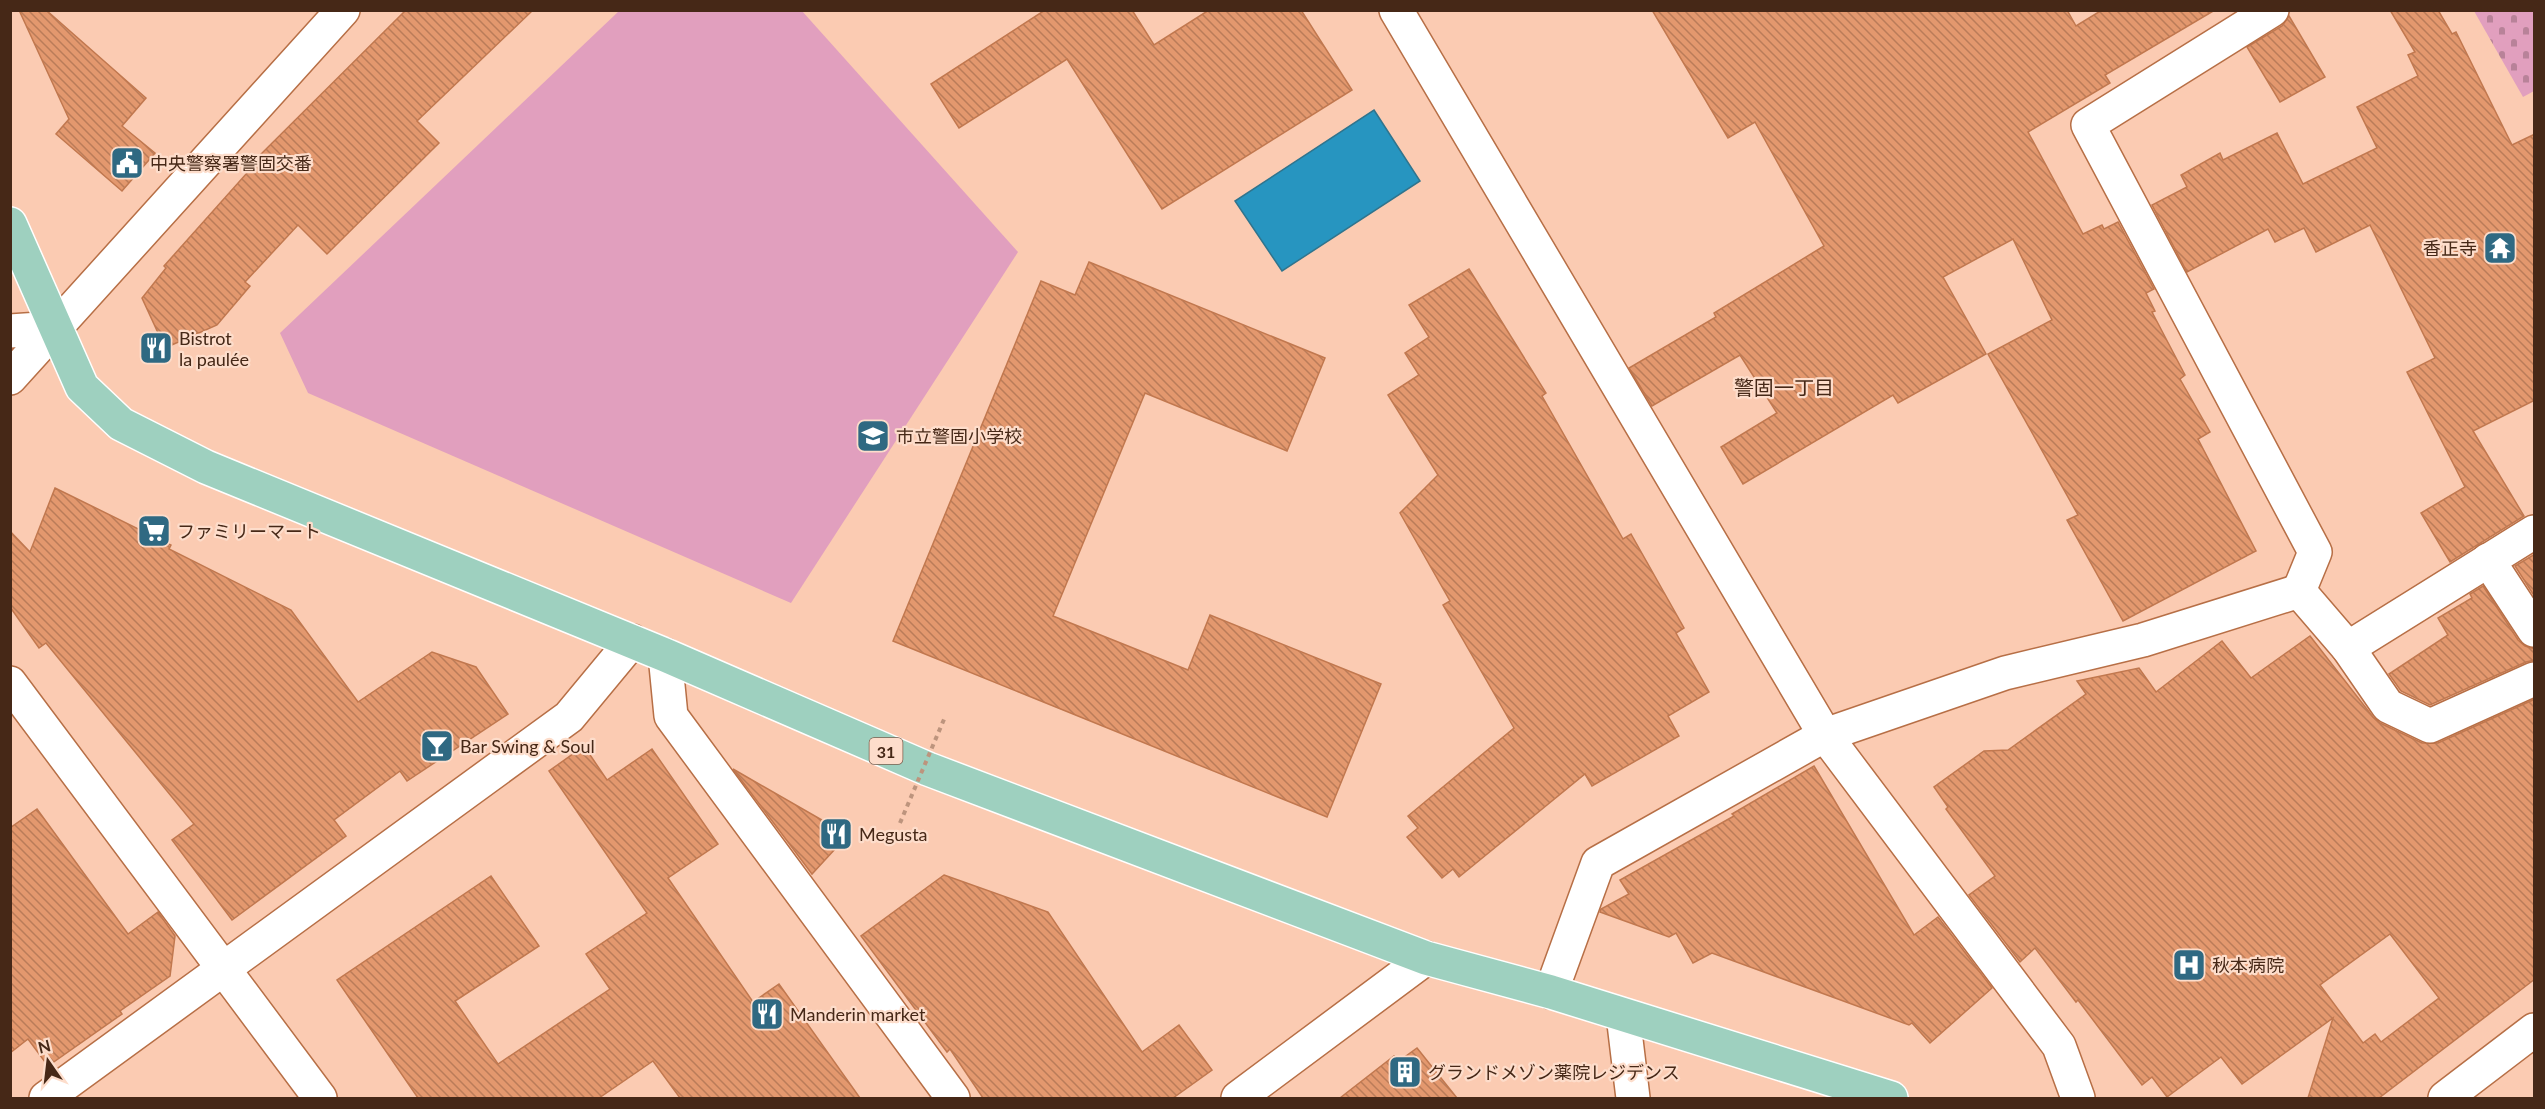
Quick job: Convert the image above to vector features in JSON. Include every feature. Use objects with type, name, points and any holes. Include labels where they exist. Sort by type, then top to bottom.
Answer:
[{"type":"main road","name":"31","points":[[10,224],[81,387],[120,424],[206,467],[632,641],[928,769],[1426,958],[1551,992],[1891,1098]]},
{"type":"street","points":[[10,378],[343,10]]},
{"type":"street","points":[[2272,10],[2088,125],[2315,552],[2299,591]]},
{"type":"street","points":[[1399,11],[1825,735],[2059,1046],[2078,1098]]},
{"type":"street","points":[[10,331],[55,328]]},
{"type":"street","points":[[2348,648],[2535,532]]},
{"type":"street","points":[[2488,560],[2535,630]]},
{"type":"street","points":[[2299,591],[2348,648],[2388,706],[2430,726],[2535,679]]},
{"type":"street","points":[[1551,992],[1598,863],[1825,735],[2005,673],[2143,640],[2299,591]]},
{"type":"street","points":[[46,1098],[569,717],[632,641]]},
{"type":"street","points":[[665,655],[670,716],[953,1098]]},
{"type":"street","points":[[10,683],[320,1098]]},
{"type":"street","points":[[1238,1098],[1426,958]]},
{"type":"street","points":[[1623,1015],[1633,1098]]},
{"type":"street","points":[[2445,1098],[2535,1030]]},
{"type":"path","points":[[900,823],[945,717]]},
{"type":"green space","points":[[619,11],[802,11],[1018,252],[791,603],[308,393],[280,333]]},
{"type":"green space","points":[[2474,11],[2534,11],[2534,91],[2523,97]]},
{"type":"water","points":[[1374,110],[1420,181],[1282,271],[1235,201]]},
{"type":"building","points":[[19,10],[46,10],[146,98],[122,126],[155,153],[122,191],[56,134],[69,119]]},
{"type":"building","points":[[406,10],[533,10],[417,121],[439,143],[327,254],[298,225],[245,282],[250,286],[217,325],[165,348],[142,298],[166,268],[164,266],[247,173],[244,171]]},
{"type":"building","points":[[1045,10],[1132,10],[1154,45],[1209,10],[1301,10],[1352,90],[1162,209],[1067,59],[959,128],[931,84]]},
{"type":"building","points":[[1652,10],[2067,10],[2076,26],[2102,10],[2215,10],[2105,75],[2110,83],[2028,132],[2083,234],[2102,225],[2104,229],[2118,222],[2154,289],[2146,293],[2155,311],[2152,312],[2185,375],[2180,379],[2210,432],[2198,439],[2256,551],[2123,621],[2067,520],[2078,515],[1988,354],[2052,320],[2013,239],[1943,277],[1986,354],[1898,403],[1893,395],[1743,484],[1721,447],[1777,413],[1740,355],[1652,406],[1629,368],[1716,317],[1714,313],[1824,246],[1755,122],[1728,138]]},
{"type":"building","points":[[2390,10],[2438,10],[2452,34],[2456,32],[2512,145],[2535,134],[2535,400],[2473,431],[2524,516],[2450,562],[2421,513],[2465,487],[2407,372],[2435,358],[2370,225],[2316,252],[2304,228],[2275,242],[2268,229],[2187,272],[2152,205],[2187,187],[2181,175],[2220,153],[2223,160],[2277,133],[2303,184],[2377,148],[2357,107],[2418,76],[2408,55],[2415,52]]},
{"type":"building","points":[[2289,16],[2325,77],[2280,102],[2247,47],[2282,26]]},
{"type":"building","points":[[1089,262],[1325,358],[1287,451],[1145,393],[1053,616],[1188,670],[1210,615],[1381,684],[1327,817],[893,641],[1041,281],[1075,295]]},
{"type":"building","points":[[1469,269],[1546,393],[1542,396],[1623,539],[1631,534],[1684,628],[1676,633],[1709,692],[1668,716],[1679,736],[1592,786],[1585,774],[1459,877],[1453,869],[1442,878],[1407,837],[1418,828],[1408,816],[1514,728],[1443,605],[1450,601],[1400,513],[1438,475],[1388,395],[1419,375],[1405,353],[1429,337],[1409,305]]},
{"type":"building","points":[[55,488],[171,545],[169,549],[291,610],[358,702],[432,652],[476,667],[508,714],[407,781],[400,771],[334,820],[346,836],[232,920],[172,840],[194,824],[46,643],[39,648],[10,607],[10,531],[30,552]]},
{"type":"building","points":[[2535,554],[2535,597],[2515,566]]},
{"type":"building","points":[[2483,586],[2518,640],[2525,646],[2535,649],[2535,660],[2430,705],[2401,691],[2389,674],[2448,635],[2438,618],[2472,598],[2470,594]]},
{"type":"building","points":[[2310,636],[2373,717],[2380,723],[2422,743],[2438,743],[2535,699],[2535,979],[2379,1098],[2308,1098],[2333,1018],[2242,1084],[2221,1057],[2167,1097],[2152,1077],[2142,1085],[2078,1000],[2076,1002],[2035,948],[2020,962],[1969,895],[1995,876],[1946,809],[1948,807],[1934,787],[1984,751],[2008,750],[2086,694],[2077,681],[2139,668],[2156,692],[2222,641],[2251,678]],"holes":[[[2390,934],[2439,998],[2381,1042],[2375,1034],[2363,1043],[2320,985]]]},
{"type":"building","points":[[584,746],[607,780],[652,749],[718,844],[668,878],[753,1002],[779,984],[860,1098],[680,1098],[653,1061],[599,1098],[418,1098],[337,980],[491,876],[539,946],[455,1001],[498,1064],[610,989],[586,954],[647,913],[549,771]]},
{"type":"building","points":[[1814,766],[1914,935],[1938,917],[1992,988],[1930,1043],[1912,1023],[1909,1025],[1712,953],[1693,963],[1676,933],[1669,937],[1600,912],[1601,909],[1629,894],[1620,880],[1734,816],[1732,814]]},
{"type":"building","points":[[733,769],[848,835],[812,874]]},
{"type":"building","points":[[37,809],[128,934],[158,912],[175,936],[170,976],[120,1011],[122,1014],[48,1066],[28,1039],[10,1053],[10,828]]},
{"type":"building","points":[[944,875],[1048,912],[1142,1052],[1179,1025],[1212,1070],[1173,1098],[983,1098],[950,1049],[947,1052],[861,936]]},
{"type":"building","name":"グランドメゾン薬院レジデンス","points":[[1417,1048],[1457,1098],[1340,1098],[1394,1056],[1399,1061]]},
{"type":"place","name":"中央警察署警固交番","points":[[127,163]]},
{"type":"place","name":"香正寺","points":[[2500,248]]},
{"type":"place","name":"Bistrot la paulée","points":[[156,348]]},
{"type":"place","name":"市立警固小学校","points":[[873,436]]},
{"type":"place","name":"ファミリーマート","points":[[154,531]]},
{"type":"place","name":"Bar Swing & Soul","points":[[437,746]]},
{"type":"place","name":"Megusta","points":[[836,834]]},
{"type":"place","name":"秋本病院","points":[[2189,965]]},
{"type":"place","name":"Manderin market","points":[[767,1014]]},
{"type":"place","name":"グランドメゾン薬院レジデンス","points":[[1405,1072]]},
{"type":"district","name":"警固一丁目","points":[[1784,387]]}]
